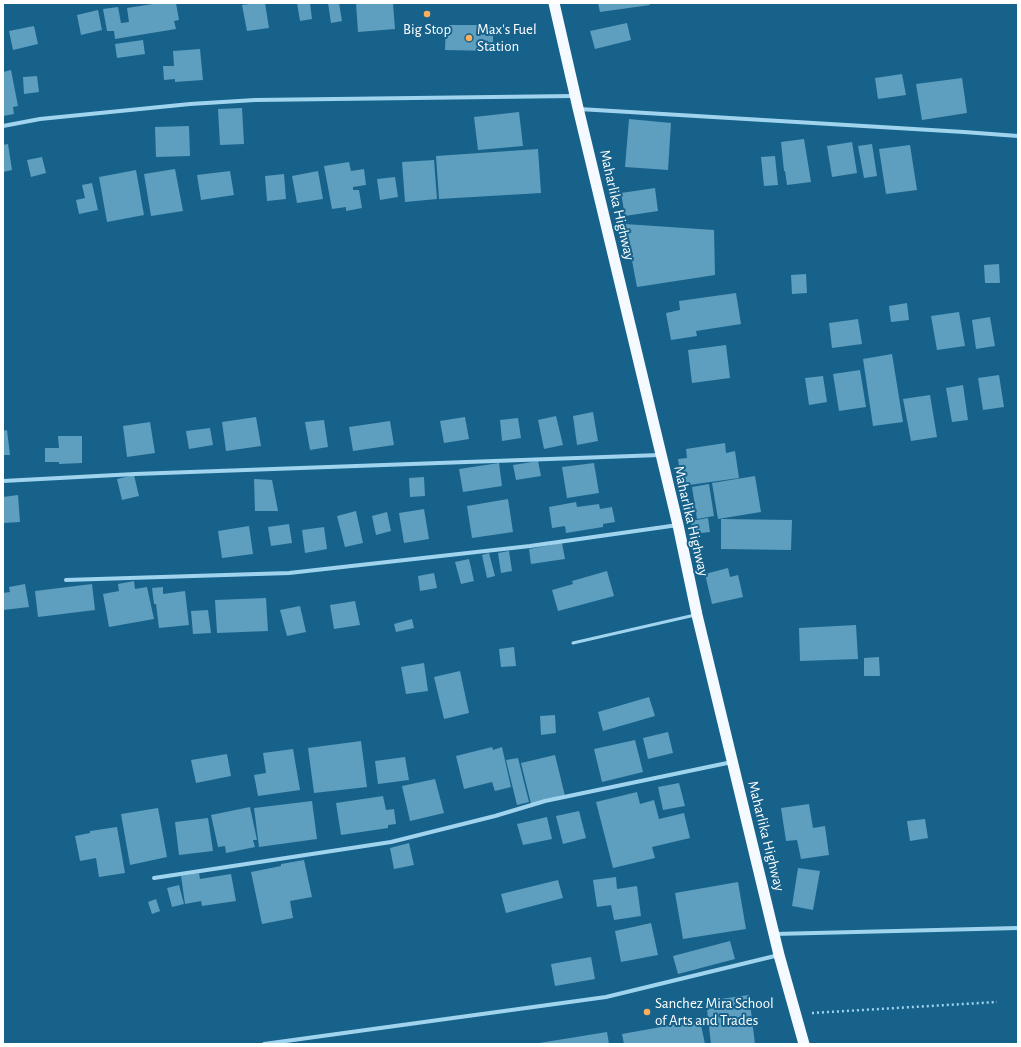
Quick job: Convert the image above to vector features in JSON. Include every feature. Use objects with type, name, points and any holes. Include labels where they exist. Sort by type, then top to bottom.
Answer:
[{"type":"highway","name":"Maharlika Highway","points":[[554,3],[678,525],[697,615],[779,955],[804,1044]]},
{"type":"street","points":[[3,126],[40,119],[190,104],[254,100],[576,96]]},
{"type":"street","points":[[578,108],[1018,136]]},
{"type":"street","points":[[3,481],[135,474],[661,455]]},
{"type":"street","points":[[66,580],[289,573],[530,546],[678,525]]},
{"type":"street","points":[[154,878],[391,842],[495,816],[545,801],[733,762]]},
{"type":"street","points":[[774,934],[1018,928]]},
{"type":"street","points":[[264,1044],[606,997],[779,955]]},
{"type":"lane","points":[[573,643],[697,615]]},
{"type":"path","points":[[795,1014],[997,1002]]},
{"type":"building","points":[[159,3],[176,3],[179,20],[174,21],[176,29],[115,39],[114,31],[107,31],[103,9],[118,7],[121,23],[129,22],[127,8]]},
{"type":"building","points":[[265,3],[269,28],[247,31],[242,5]]},
{"type":"building","points":[[297,3],[310,3],[312,19],[300,21]]},
{"type":"building","points":[[328,3],[339,3],[342,21],[331,23]]},
{"type":"building","points":[[356,3],[393,3],[395,29],[358,32]]},
{"type":"building","points":[[598,3],[649,3],[650,5],[600,12]]},
{"type":"building","points":[[98,10],[102,30],[81,35],[77,15]]},
{"type":"building","points":[[627,23],[631,40],[595,49],[590,31]]},
{"type":"building","name":"Max's Fuel Station","points":[[446,25],[493,25],[493,51],[445,50]]},
{"type":"building","points":[[34,26],[38,44],[13,50],[9,31]]},
{"type":"building","points":[[143,40],[145,54],[117,58],[115,44]]},
{"type":"building","points":[[200,49],[203,80],[175,82],[175,79],[164,80],[163,66],[174,66],[173,51]]},
{"type":"building","points":[[11,70],[18,106],[13,107],[14,114],[3,116],[3,72]]},
{"type":"building","points":[[902,74],[906,95],[878,99],[875,78]]},
{"type":"building","points":[[37,76],[39,92],[24,94],[23,77]]},
{"type":"building","points":[[962,78],[967,113],[922,120],[916,84]]},
{"type":"building","points":[[242,108],[244,144],[220,145],[218,109]]},
{"type":"building","points":[[519,112],[523,146],[478,150],[474,117]]},
{"type":"building","points":[[629,119],[671,123],[668,170],[625,167]]},
{"type":"building","points":[[189,126],[190,156],[156,157],[155,127]]},
{"type":"building","points":[[804,139],[811,182],[787,185],[781,142]]},
{"type":"building","points":[[852,142],[857,173],[832,177],[827,146]]},
{"type":"building","points":[[8,144],[12,170],[3,172],[3,145]]},
{"type":"building","points":[[872,144],[877,176],[864,178],[858,146]]},
{"type":"building","points":[[910,145],[917,190],[886,194],[879,149]]},
{"type":"building","points":[[538,149],[541,193],[439,199],[436,156]]},
{"type":"building","points":[[775,156],[778,185],[764,186],[761,157]]},
{"type":"building","points":[[42,157],[46,173],[31,177],[27,160]]},
{"type":"building","points":[[434,160],[437,199],[405,202],[402,162]]},
{"type":"building","points":[[349,162],[351,171],[364,169],[366,185],[353,187],[353,190],[359,190],[362,208],[346,211],[346,207],[332,209],[324,166]]},
{"type":"building","points":[[175,169],[183,211],[151,216],[144,174]]},
{"type":"building","points":[[136,170],[144,215],[107,222],[99,177]]},
{"type":"building","points":[[230,171],[234,195],[201,200],[197,175]]},
{"type":"building","points":[[318,171],[323,199],[297,203],[292,176]]},
{"type":"building","points":[[284,174],[286,199],[267,201],[265,176]]},
{"type":"building","points":[[395,177],[398,197],[380,200],[377,179]]},
{"type":"building","points":[[92,183],[98,210],[79,214],[76,200],[85,198],[82,185]]},
{"type":"building","points":[[655,188],[658,211],[625,216],[621,193]]},
{"type":"building","points":[[625,224],[714,230],[715,275],[637,287]]},
{"type":"building","points":[[999,264],[1000,283],[985,283],[984,265]]},
{"type":"building","points":[[806,274],[807,293],[792,294],[791,275]]},
{"type":"building","points":[[736,293],[741,324],[696,331],[697,336],[671,340],[666,313],[680,310],[679,301]]},
{"type":"building","points":[[907,303],[909,320],[891,322],[889,306]]},
{"type":"building","points":[[959,312],[965,346],[937,350],[931,316]]},
{"type":"building","points":[[990,317],[995,346],[976,349],[972,320]]},
{"type":"building","points":[[858,319],[862,344],[832,348],[829,323]]},
{"type":"building","points":[[726,345],[730,378],[692,383],[688,350]]},
{"type":"building","points":[[892,354],[903,422],[873,426],[863,359]]},
{"type":"building","points":[[860,370],[866,407],[839,411],[833,374]]},
{"type":"building","points":[[999,375],[1004,407],[983,410],[978,378]]},
{"type":"building","points":[[823,376],[827,402],[809,405],[805,378]]},
{"type":"building","points":[[963,385],[968,420],[952,422],[946,388]]},
{"type":"building","points":[[930,395],[937,437],[911,441],[903,399]]},
{"type":"building","points":[[593,412],[598,441],[577,445],[573,416]]},
{"type":"building","points":[[556,416],[563,445],[544,449],[538,420]]},
{"type":"building","points":[[256,417],[261,446],[226,451],[222,422]]},
{"type":"building","points":[[465,417],[469,439],[444,443],[440,421]]},
{"type":"building","points":[[518,418],[521,438],[502,441],[500,420]]},
{"type":"building","points":[[324,420],[328,447],[310,450],[305,422]]},
{"type":"building","points":[[390,421],[394,445],[353,451],[349,427]]},
{"type":"building","points":[[150,422],[155,453],[127,457],[123,426]]},
{"type":"building","points":[[210,428],[213,445],[189,449],[186,431]]},
{"type":"building","points":[[7,430],[10,455],[3,455],[3,431]]},
{"type":"building","points":[[58,436],[82,436],[82,463],[59,464],[59,462],[45,462],[45,448],[59,448]]},
{"type":"building","points":[[725,443],[726,453],[735,451],[739,478],[682,486],[678,459],[687,458],[686,449]]},
{"type":"building","points":[[538,461],[541,476],[516,480],[513,465]]},
{"type":"building","points":[[499,463],[502,486],[463,492],[459,469]]},
{"type":"building","points":[[594,463],[599,493],[567,498],[562,467]]},
{"type":"building","points":[[134,475],[139,496],[122,500],[117,479]]},
{"type":"building","points":[[755,476],[761,512],[718,519],[712,483]]},
{"type":"building","points":[[424,477],[425,496],[410,497],[409,478]]},
{"type":"building","points":[[254,479],[272,480],[278,511],[255,511]]},
{"type":"building","points":[[709,484],[714,516],[697,519],[692,487]]},
{"type":"building","points":[[18,495],[20,522],[3,523],[3,497]]},
{"type":"building","points":[[508,499],[513,532],[472,538],[467,506]]},
{"type":"building","points":[[576,502],[577,507],[599,504],[600,509],[612,507],[615,522],[603,524],[603,527],[566,533],[565,526],[552,528],[549,507]]},
{"type":"building","points":[[424,509],[429,539],[404,543],[399,513]]},
{"type":"building","points":[[356,511],[363,543],[345,547],[337,516]]},
{"type":"building","points":[[387,512],[391,531],[376,535],[372,516]]},
{"type":"building","points":[[708,518],[710,532],[692,534],[691,521]]},
{"type":"building","points":[[721,519],[792,520],[791,550],[721,549]]},
{"type":"building","points":[[289,524],[292,543],[271,546],[268,527]]},
{"type":"building","points":[[249,526],[253,554],[222,558],[218,531]]},
{"type":"building","points":[[324,527],[327,549],[305,553],[302,530]]},
{"type":"building","points":[[562,543],[565,559],[531,564],[529,549]]},
{"type":"building","points":[[509,551],[512,571],[501,573],[498,553]]},
{"type":"building","points":[[489,553],[495,576],[487,578],[482,555]]},
{"type":"building","points":[[469,559],[474,581],[461,584],[455,562]]},
{"type":"building","points":[[728,568],[730,577],[738,575],[743,597],[712,604],[705,574]]},
{"type":"building","points":[[607,571],[614,596],[558,611],[552,590],[573,584],[572,581]]},
{"type":"building","points":[[434,573],[437,588],[420,591],[418,576]]},
{"type":"building","points":[[134,581],[135,589],[147,587],[154,619],[109,627],[103,594],[119,591],[118,584]]},
{"type":"building","points":[[25,584],[29,607],[3,610],[3,593],[10,592],[9,587]]},
{"type":"building","points":[[92,584],[95,610],[38,617],[35,591]]},
{"type":"building","points":[[163,587],[163,594],[185,591],[189,625],[159,628],[152,588]]},
{"type":"building","points":[[266,598],[268,631],[217,633],[215,600]]},
{"type":"building","points":[[355,601],[360,625],[334,629],[330,605]]},
{"type":"building","points":[[300,606],[306,632],[287,636],[280,610]]},
{"type":"building","points":[[208,610],[211,633],[193,634],[191,611]]},
{"type":"building","points":[[412,619],[414,628],[396,632],[394,624]]},
{"type":"building","points":[[856,625],[858,659],[800,661],[799,628]]},
{"type":"building","points":[[514,647],[516,666],[501,667],[499,649]]},
{"type":"building","points":[[879,657],[880,676],[864,676],[864,658]]},
{"type":"building","points":[[424,663],[428,691],[406,694],[401,667]]},
{"type":"building","points":[[460,671],[469,713],[444,719],[434,677]]},
{"type":"building","points":[[649,697],[655,716],[603,731],[598,712]]},
{"type":"building","points":[[555,715],[556,733],[541,735],[540,716]]},
{"type":"building","points":[[668,732],[673,753],[648,759],[643,738]]},
{"type":"building","points":[[635,740],[643,772],[602,782],[594,749]]},
{"type":"building","points":[[361,741],[367,787],[314,793],[308,748]]},
{"type":"building","points":[[492,747],[493,750],[502,747],[511,787],[495,791],[492,782],[464,789],[456,756]]},
{"type":"building","points":[[293,749],[300,790],[258,796],[254,775],[266,773],[263,753]]},
{"type":"building","points":[[227,754],[231,776],[196,783],[191,760]]},
{"type":"building","points":[[555,755],[565,796],[531,804],[521,763]]},
{"type":"building","points":[[405,757],[409,780],[378,784],[375,761]]},
{"type":"building","points":[[518,758],[529,802],[517,805],[506,760]]},
{"type":"building","points":[[435,779],[444,813],[410,821],[402,786]]},
{"type":"building","points":[[679,783],[685,806],[663,810],[658,787]]},
{"type":"building","points":[[637,792],[640,804],[654,800],[659,819],[684,813],[690,838],[652,847],[655,858],[613,868],[596,802]]},
{"type":"building","points":[[383,796],[386,810],[394,809],[396,824],[388,825],[388,828],[341,835],[336,803]]},
{"type":"building","points":[[312,801],[317,839],[259,847],[254,808]]},
{"type":"building","points":[[809,804],[813,828],[825,826],[829,855],[801,859],[797,840],[786,841],[781,808]]},
{"type":"building","points":[[250,807],[257,840],[253,840],[255,847],[226,853],[225,846],[218,847],[211,815]]},
{"type":"building","points":[[158,808],[167,857],[130,865],[121,814]]},
{"type":"building","points":[[579,811],[586,838],[563,844],[556,816]]},
{"type":"building","points":[[547,817],[552,839],[523,845],[517,824]]},
{"type":"building","points":[[208,818],[213,851],[179,855],[175,822]]},
{"type":"building","points":[[925,819],[928,838],[910,841],[907,821]]},
{"type":"building","points":[[117,827],[125,873],[99,877],[96,858],[80,861],[75,836],[90,833],[90,831]]},
{"type":"building","points":[[409,843],[414,865],[394,869],[390,848]]},
{"type":"building","points":[[304,860],[312,897],[290,901],[293,918],[262,924],[251,872]]},
{"type":"building","points":[[798,868],[820,871],[813,910],[792,906]]},
{"type":"building","points":[[199,873],[200,879],[231,874],[236,901],[202,906],[201,901],[185,904],[181,876]]},
{"type":"building","points":[[616,877],[617,889],[637,886],[641,916],[614,920],[611,905],[597,907],[593,880]]},
{"type":"building","points":[[558,880],[563,898],[506,913],[501,894]]},
{"type":"building","points":[[738,882],[746,929],[683,939],[675,893]]},
{"type":"building","points":[[179,885],[184,904],[172,907],[167,888]]},
{"type":"building","points":[[156,899],[160,911],[152,914],[148,902]]},
{"type":"building","points":[[651,923],[658,955],[621,962],[615,931]]},
{"type":"building","points":[[730,941],[735,959],[678,974],[673,956]]},
{"type":"building","points":[[591,957],[595,979],[555,986],[551,964]]},
{"type":"building","points":[[749,995],[755,1044],[711,1044],[706,1001]]},
{"type":"building","points":[[700,1020],[705,1044],[624,1044],[622,1034]]},
{"type":"building","points":[[607,1032],[609,1044],[539,1044],[539,1043]]},
{"type":"place","name":"Big Stop","points":[[427,14]]},
{"type":"place","name":"Max's Fuel Station","points":[[469,38]]},
{"type":"place","name":"Sanchez Mira School of Arts and Trades","points":[[647,1012]]}]
